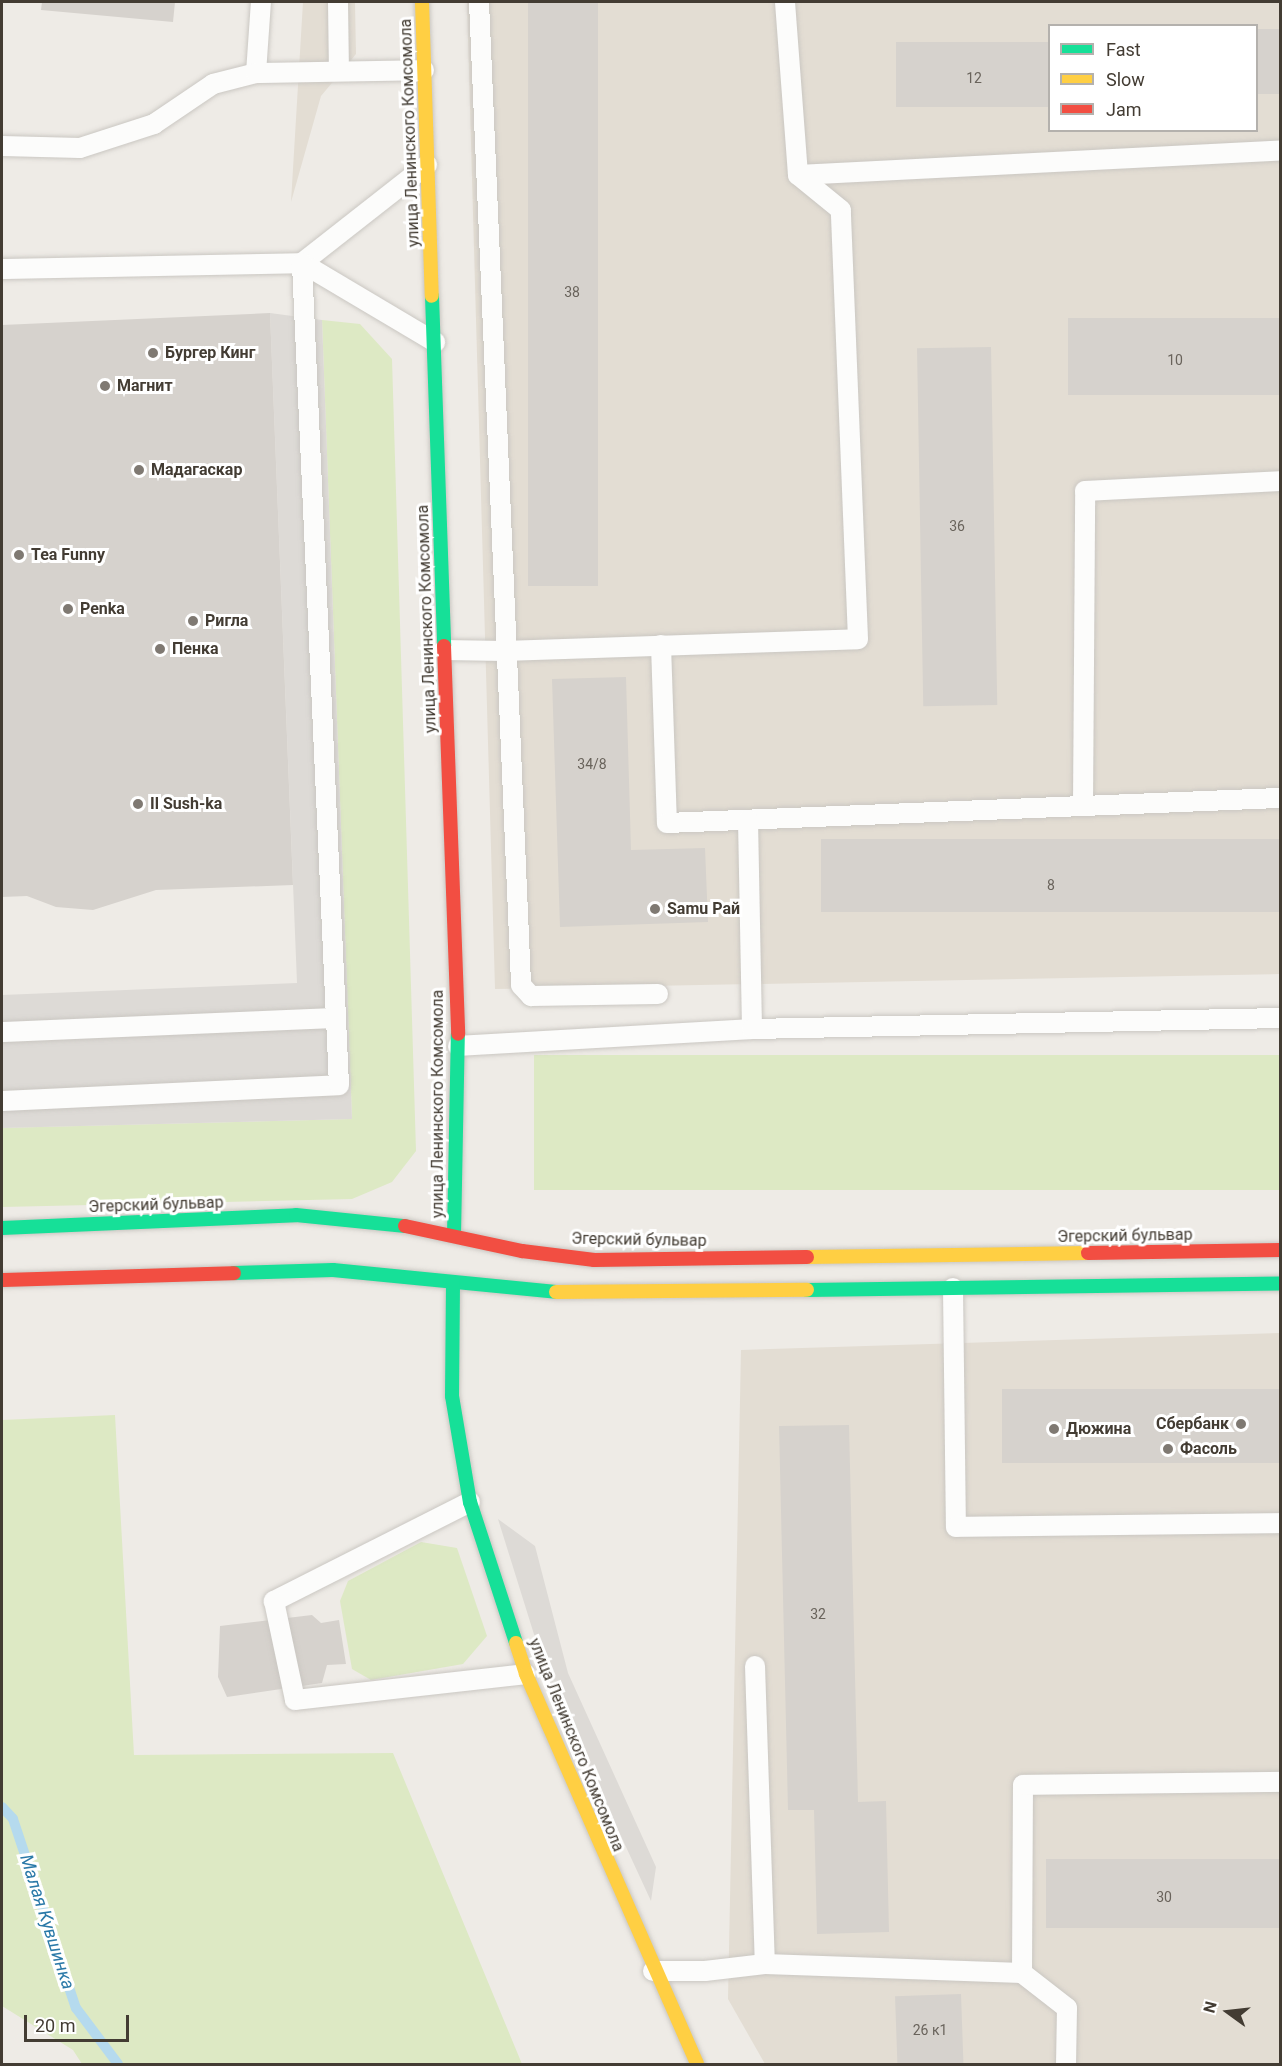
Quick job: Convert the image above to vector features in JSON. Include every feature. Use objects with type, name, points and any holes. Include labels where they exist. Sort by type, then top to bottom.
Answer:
[{"type":"main road","name":"улица Ленинского Комсомола","points":[[422,2],[458,1046],[454,1241]]},
{"type":"main road","name":"Эгерский бульвар","points":[[2,1228],[296,1215],[395,1224],[454,1241],[594,1260],[1281,1250]]},
{"type":"main road","points":[[2,1280],[297,1269],[453,1277],[600,1293],[1281,1283]]},
{"type":"main road","name":"улица Ленинского Комсомола","points":[[453,1277],[453,1396],[470,1502],[526,1674],[653,1971],[697,2064]]},
{"type":"lane","points":[[256,73],[261,2]]},
{"type":"lane","points":[[338,2],[339,71]]},
{"type":"lane","points":[[479,2],[504,651],[521,985],[531,996],[658,994]]},
{"type":"lane","points":[[444,650],[504,651],[858,639],[841,210],[798,175],[785,2]]},
{"type":"lane","points":[[2,146],[80,148],[154,124],[213,84],[256,73],[424,69]]},
{"type":"lane","points":[[798,175],[1281,152]]},
{"type":"lane","points":[[302,262],[427,165]]},
{"type":"lane","points":[[2,1101],[339,1085],[302,262]]},
{"type":"lane","points":[[2,269],[302,262],[435,342]]},
{"type":"lane","points":[[1083,806],[1085,491],[1281,482]]},
{"type":"lane","points":[[661,645],[667,823],[1281,798]]},
{"type":"lane","points":[[748,820],[752,1029]]},
{"type":"lane","points":[[2,1032],[336,1018]]},
{"type":"lane","points":[[458,1046],[752,1029],[1281,1018]]},
{"type":"lane","points":[[953,1288],[956,1527],[1281,1523]]},
{"type":"lane","points":[[470,1502],[274,1601],[295,1700],[526,1674]]},
{"type":"lane","points":[[755,1666],[765,1964]]},
{"type":"lane","points":[[1022,1973],[1023,1785],[1281,1782]]},
{"type":"lane","points":[[653,1971],[705,1971],[765,1964],[1022,1973],[1067,2007],[1066,2064]]},
{"type":"shaded area","points":[[303,2],[355,2],[356,54],[321,96],[291,202]]},
{"type":"shaded area","points":[[467,2],[1280,2],[1280,974],[495,989]]},
{"type":"shaded area","points":[[270,313],[322,320],[352,1119],[2,1128],[2,995],[297,983]]},
{"type":"shaded area","points":[[1280,1333],[1280,2064],[765,2064],[728,1999],[741,1350]]},
{"type":"shaded area","points":[[498,1519],[535,1546],[568,1673],[656,1867],[651,1901],[547,1676]]},
{"type":"green space","points":[[322,320],[360,324],[392,359],[416,1151],[392,1182],[352,1199],[2,1207],[2,1128],[352,1119]]},
{"type":"green space","points":[[534,1055],[1280,1055],[1280,1190],[534,1190]]},
{"type":"green space","points":[[115,1415],[134,1755],[393,1753],[522,2064],[82,2064],[73,2050],[2,2006],[2,1420]]},
{"type":"green space","points":[[421,1542],[457,1548],[487,1636],[463,1664],[371,1680],[352,1669],[340,1601],[348,1581]]},
{"type":"building","points":[[42,2],[175,2],[173,22],[41,10]]},
{"type":"building","points":[[528,2],[598,2],[598,586],[528,586]]},
{"type":"building","points":[[1258,29],[1280,29],[1280,94],[1258,94]]},
{"type":"building","points":[[896,42],[1048,42],[1048,107],[896,107]]},
{"type":"building","name":"Мадагаскар","points":[[270,313],[293,885],[156,890],[93,910],[56,907],[27,896],[2,897],[2,325]]},
{"type":"building","points":[[1068,318],[1280,318],[1280,395],[1068,395]]},
{"type":"building","points":[[991,347],[997,705],[923,706],[917,348]]},
{"type":"building","points":[[626,677],[631,850],[705,848],[708,922],[560,927],[552,679]]},
{"type":"building","points":[[821,839],[1280,839],[1280,912],[821,912]]},
{"type":"building","points":[[1002,1389],[1280,1389],[1280,1463],[1002,1463]]},
{"type":"building","points":[[849,1425],[858,1802],[886,1801],[889,1932],[817,1934],[814,1810],[788,1810],[779,1426]]},
{"type":"building","points":[[312,1615],[321,1623],[339,1620],[346,1664],[327,1665],[322,1683],[227,1697],[218,1677],[220,1626]]},
{"type":"building","points":[[1046,1859],[1280,1859],[1280,1928],[1046,1928]]},
{"type":"building","points":[[961,1994],[963,2064],[897,2064],[895,1996]]},
{"type":"waterway","name":"Малая Кувшинка","points":[[2,1807],[13,1819],[76,2008],[118,2064]]},
{"type":"traffic: fast","points":[[432,296],[444,646]]},
{"type":"traffic: fast","points":[[454,1235],[458,1034]]},
{"type":"traffic: fast","points":[[2,1228],[296,1215],[405,1226]]},
{"type":"traffic: fast","points":[[234,1273],[333,1270],[556,1292]]},
{"type":"traffic: fast","points":[[453,1283],[452,1396],[470,1502],[516,1643]]},
{"type":"traffic: fast","points":[[807,1290],[1280,1283]]},
{"type":"traffic: slow","points":[[422,2],[432,296]]},
{"type":"traffic: slow","points":[[807,1257],[1088,1253]]},
{"type":"traffic: slow","points":[[556,1292],[807,1290]]},
{"type":"traffic: slow","points":[[516,1643],[526,1674],[697,2064]]},
{"type":"traffic: jam","points":[[444,646],[458,1034]]},
{"type":"traffic: jam","points":[[405,1226],[522,1251],[594,1260],[807,1257]]},
{"type":"traffic: jam","points":[[1088,1253],[1280,1250]]},
{"type":"traffic: jam","points":[[2,1280],[234,1273]]},
{"type":"place","name":"Бургер Кинг","points":[[153,353]]},
{"type":"place","name":"Магнит","points":[[105,386]]},
{"type":"place","name":"Мадагаскар","points":[[139,470]]},
{"type":"place","name":"Tea Funny","points":[[19,555]]},
{"type":"place","name":"Penka","points":[[68,609]]},
{"type":"place","name":"Ригла","points":[[193,621]]},
{"type":"place","name":"Пенка","points":[[160,649]]},
{"type":"place","name":"Il Sush-ka","points":[[138,804]]},
{"type":"place","name":"Samu Рай","points":[[655,909]]},
{"type":"place","name":"Сбербанк","points":[[1241,1424]]},
{"type":"place","name":"Дюжина","points":[[1054,1429]]},
{"type":"place","name":"Фасоль","points":[[1168,1449]]}]
